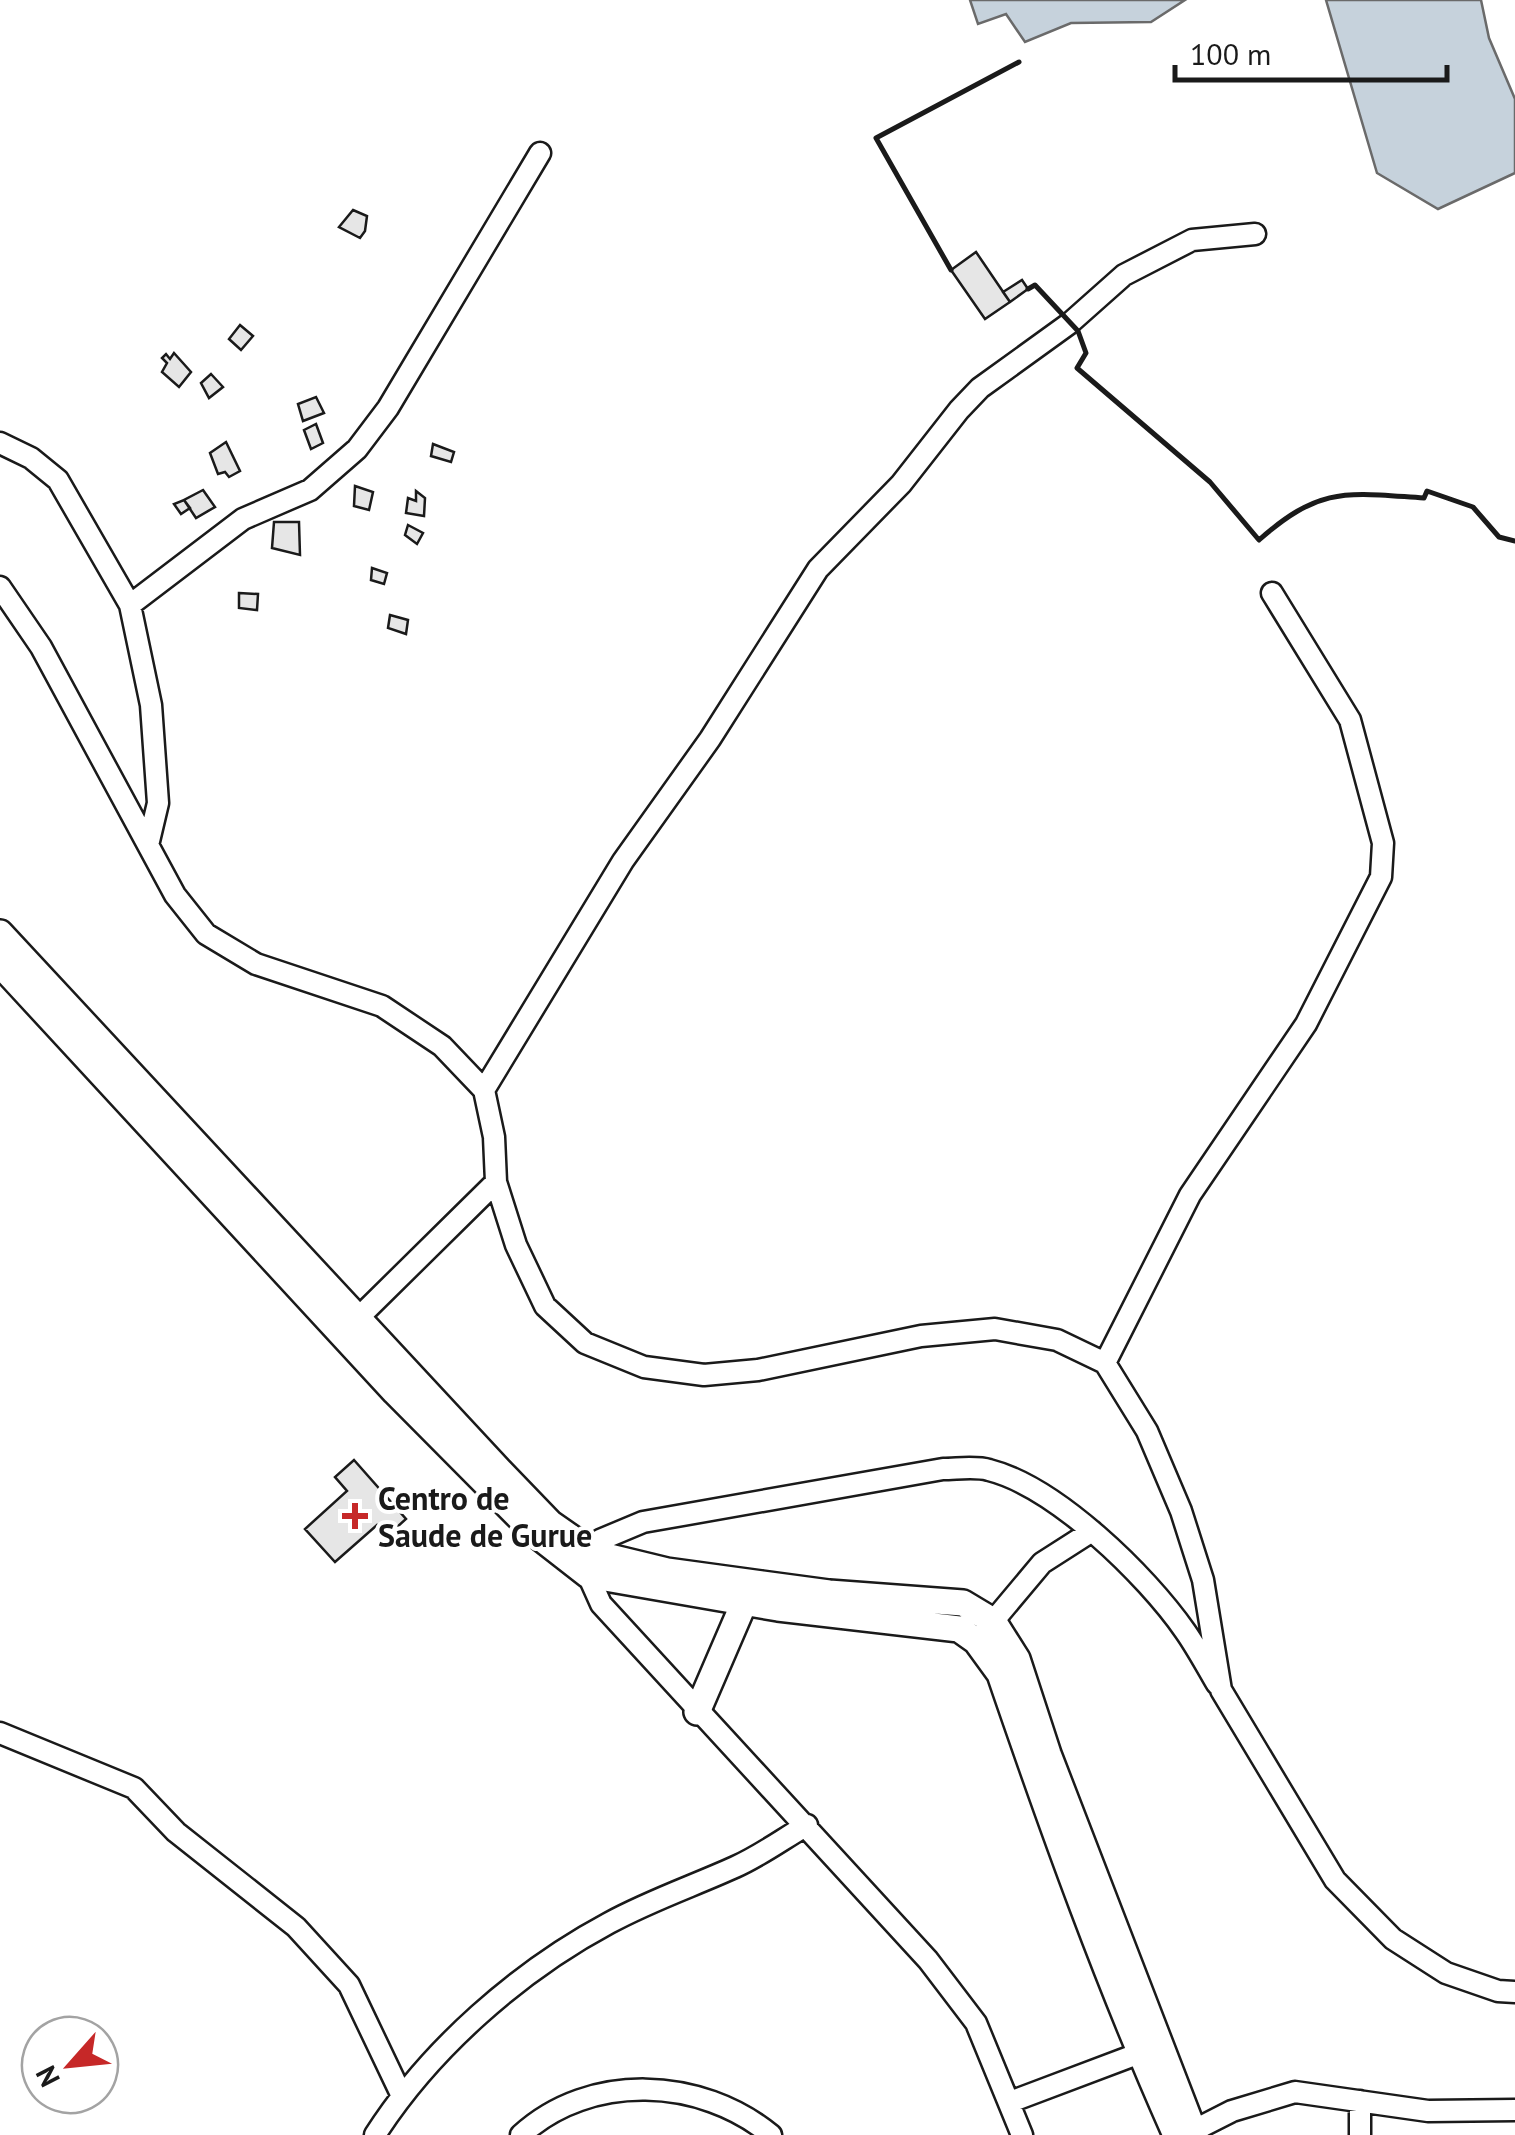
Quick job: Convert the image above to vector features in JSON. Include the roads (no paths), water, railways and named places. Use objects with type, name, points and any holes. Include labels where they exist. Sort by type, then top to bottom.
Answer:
[{"type":"main road","points":[[0,933],[350,1326],[486,1486],[538,1536],[590,1564],[744,1603],[984,1631]]},
{"type":"main road","points":[[0,964],[350,1326]]},
{"type":"main road","points":[[590,1564],[963,1603],[984,1631],[1187,2134]]},
{"type":"main road","points":[[697,1712],[744,1603]]},
{"type":"main road","points":[[1101,1922],[1140,2053],[1187,2134]]},
{"type":"street","points":[[130,605],[243,519],[310,490],[358,449],[388,408],[540,153]]},
{"type":"street","points":[[484,1090],[622,862],[720,724],[818,569],[900,484],[959,410],[980,388],[1070,323],[1124,275],[1192,240],[1254,234]]},
{"type":"street","points":[[0,442],[31,458],[58,480],[130,605],[152,705],[158,803],[149,841]]},
{"type":"street","points":[[0,587],[41,648],[175,894],[206,934],[256,964],[382,1006],[442,1046],[484,1090],[494,1136],[496,1182],[516,1245],[545,1306],[585,1343],[644,1366],[704,1374],[758,1370],[921,1336],[995,1329],[1057,1340],[1105,1363],[1147,1431],[1182,1511],[1203,1580],[1221,1690]]},
{"type":"street","points":[[1105,1363],[1190,1196],[1306,1024],[1382,878],[1383,843],[1350,720],[1272,594]]},
{"type":"street","points":[[350,1326],[496,1182]]},
{"type":"street","points":[[1022,2135],[976,2022],[928,1960],[602,1604],[590,1564],[600,1540],[643,1522],[943,1469],[988,1469],[1034,1489],[1092,1531],[1140,1578],[1184,1630],[1335,1880],[1394,1939],[1446,1973],[1498,1991],[1515,1992]]},
{"type":"street","points":[[984,1631],[1042,1563],[1092,1531]]},
{"type":"street","points":[[0,1733],[134,1788],[176,1832],[296,1927],[349,1985],[401,2094]]},
{"type":"street","points":[[375,2135],[401,2094],[480,2013],[563,1948],[613,1920],[739,1865],[807,1825]]},
{"type":"street","points":[[1010,2102],[1140,2053]]},
{"type":"street","points":[[521,2135],[580,2098],[643,2087],[711,2100],[753,2120],[771,2135]]},
{"type":"street","points":[[1187,2134],[1232,2110],[1294,2092],[1428,2111],[1515,2110]]},
{"type":"street","points":[[1360,2101],[1360,2135]]},
{"type":"place","name":"Centro de Saude de Gurue","points":[[355,1516]]}]
